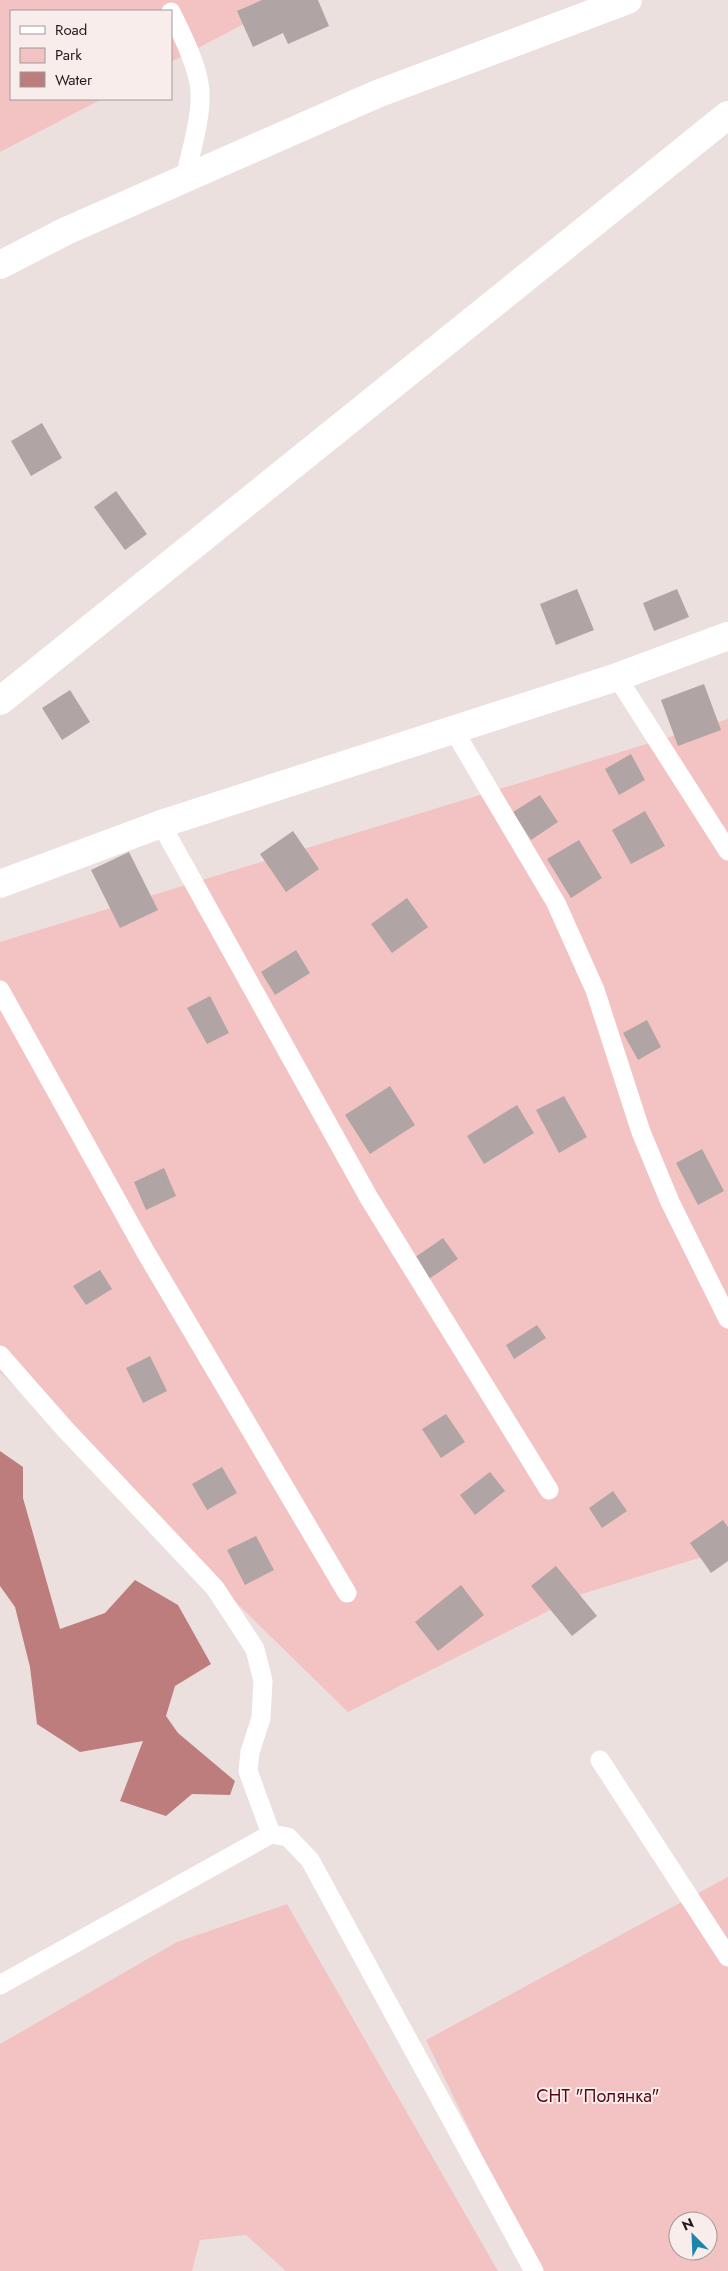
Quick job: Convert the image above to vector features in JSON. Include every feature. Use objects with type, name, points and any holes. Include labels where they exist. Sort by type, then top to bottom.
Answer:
[{"type":"street","points":[[0,264],[66,231],[376,94],[628,0]]},
{"type":"street","points":[[0,701],[728,115]]},
{"type":"street","points":[[0,884],[162,824],[618,677],[728,636]]},
{"type":"lane","points":[[172,14],[193,61],[200,85],[198,113],[185,178]]},
{"type":"lane","points":[[618,677],[728,851]]},
{"type":"lane","points":[[452,729],[556,903],[595,990],[640,1132],[670,1202],[728,1319]]},
{"type":"lane","points":[[162,824],[369,1198],[549,1490]]},
{"type":"lane","points":[[0,990],[145,1251],[347,1593]]},
{"type":"lane","points":[[0,1355],[65,1429],[215,1588],[255,1649],[263,1681],[261,1718],[250,1752],[248,1771],[271,1834]]},
{"type":"lane","points":[[600,1760],[728,1957]]},
{"type":"lane","points":[[0,1985],[271,1834],[288,1837],[310,1860],[534,2271]]},
{"type":"green space","points":[[0,0],[290,0],[172,61],[172,10],[10,10],[10,100],[100,100],[0,152]]},
{"type":"green space","points":[[728,719],[728,1549],[582,1594],[348,1712],[0,1372],[0,942]]},
{"type":"green space","name":"СНТ \"Полянка\"","points":[[728,1877],[728,2271],[538,2271],[426,2040]]},
{"type":"green space","points":[[287,1904],[498,2271],[286,2271],[246,2235],[200,2240],[192,2271],[0,2271],[0,2044],[177,1942]]},
{"type":"water","points":[[0,1451],[23,1467],[23,1498],[60,1629],[105,1613],[135,1580],[178,1605],[211,1664],[175,1686],[166,1716],[178,1733],[235,1781],[230,1795],[192,1794],[166,1816],[120,1801],[143,1741],[80,1752],[37,1724],[30,1667],[15,1607],[0,1586]]},
{"type":"building","points":[[262,0],[318,0],[329,26],[288,44],[283,33],[253,47],[237,11]]},
{"type":"building","points":[[42,423],[62,458],[31,476],[11,441]]},
{"type":"building","points":[[116,491],[147,534],[125,550],[94,507]]},
{"type":"building","points":[[577,589],[594,630],[556,645],[540,604]]},
{"type":"building","points":[[677,589],[689,617],[654,631],[643,603]]},
{"type":"building","points":[[704,684],[721,730],[678,746],[661,700]]},
{"type":"building","points":[[70,690],[90,722],[62,740],[42,708]]},
{"type":"building","points":[[631,754],[645,780],[619,795],[605,769]]},
{"type":"building","points":[[540,795],[558,822],[531,840],[513,812]]},
{"type":"building","points":[[645,811],[665,846],[631,864],[612,830]]},
{"type":"building","points":[[293,831],[319,869],[286,892],[260,854]]},
{"type":"building","points":[[579,840],[602,878],[571,898],[547,859]]},
{"type":"building","points":[[129,852],[158,910],[120,928],[91,870]]},
{"type":"building","points":[[407,898],[428,927],[392,953],[371,924]]},
{"type":"building","points":[[296,950],[310,973],[275,995],[261,972]]},
{"type":"building","points":[[210,996],[229,1033],[207,1044],[187,1008]]},
{"type":"building","points":[[647,1020],[661,1047],[638,1060],[623,1033]]},
{"type":"building","points":[[390,1086],[415,1125],[370,1154],[345,1115]]},
{"type":"building","points":[[564,1096],[587,1137],[559,1153],[536,1110]]},
{"type":"building","points":[[517,1105],[534,1133],[484,1164],[467,1136]]},
{"type":"building","points":[[702,1149],[724,1191],[698,1205],[676,1163]]},
{"type":"building","points":[[164,1168],[176,1196],[146,1210],[134,1182]]},
{"type":"building","points":[[443,1238],[458,1259],[429,1279],[414,1258]]},
{"type":"building","points":[[100,1270],[112,1289],[86,1305],[73,1286]]},
{"type":"building","points":[[537,1325],[546,1338],[514,1359],[506,1345]]},
{"type":"building","points":[[150,1356],[167,1391],[143,1403],[126,1368]]},
{"type":"building","points":[[446,1414],[465,1442],[441,1458],[422,1429]]},
{"type":"building","points":[[222,1467],[237,1493],[207,1510],[192,1484]]},
{"type":"building","points":[[490,1472],[505,1491],[475,1515],[460,1495]]},
{"type":"building","points":[[613,1491],[627,1511],[602,1528],[589,1508]]},
{"type":"building","points":[[723,1520],[728,1527],[728,1561],[711,1573],[690,1543]]},
{"type":"building","points":[[256,1536],[274,1570],[245,1585],[227,1550]]},
{"type":"building","points":[[556,1566],[597,1616],[572,1636],[531,1586]]},
{"type":"building","points":[[461,1585],[484,1615],[438,1651],[415,1622]]}]
